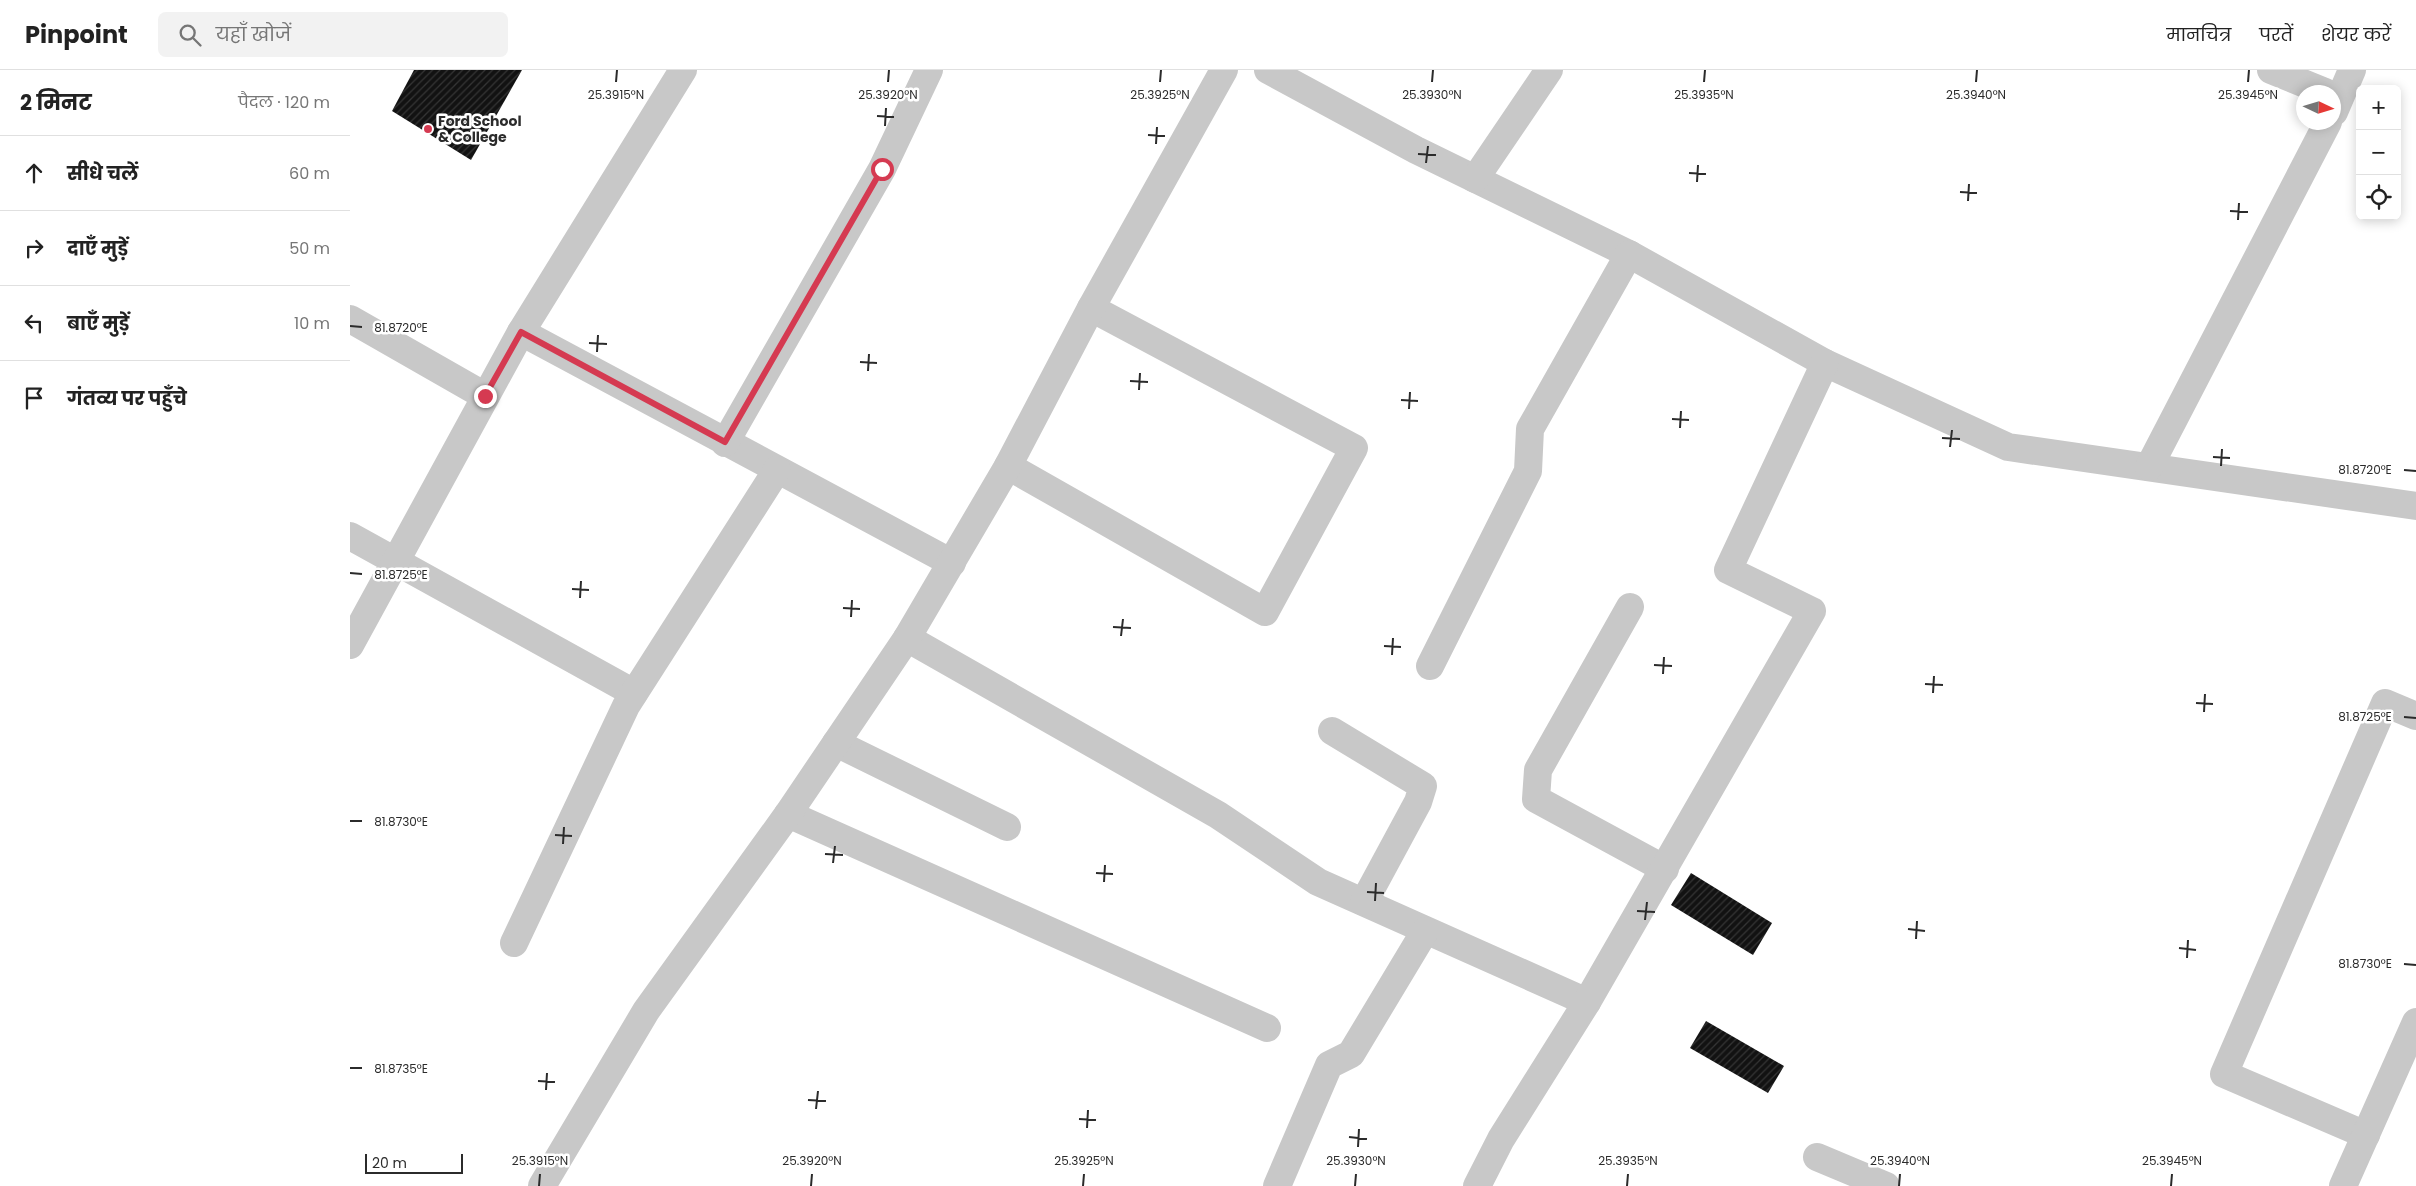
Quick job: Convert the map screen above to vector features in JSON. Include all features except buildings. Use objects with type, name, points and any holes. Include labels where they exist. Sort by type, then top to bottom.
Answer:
[{"type":"street","points":[[350,645],[394,561],[521,332],[683,70]]},
{"type":"street","points":[[725,442],[882,169],[930,70]]},
{"type":"street","points":[[542,1186],[646,1011],[788,814],[907,638],[1008,466],[1091,308],[1224,70]]},
{"type":"street","points":[[1268,70],[1416,150],[1630,254],[1825,363],[2008,447],[2416,506]]},
{"type":"street","points":[[1475,179],[1549,70]]},
{"type":"street","points":[[2271,70],[2298,85]]},
{"type":"street","points":[[2341,89],[2352,70]]},
{"type":"street","points":[[2149,467],[2319,130]]},
{"type":"street","points":[[1430,666],[1528,471],[1530,429],[1630,254]]},
{"type":"street","points":[[1008,466],[1265,612],[1354,448],[1091,308]]},
{"type":"street","points":[[350,319],[485,396]]},
{"type":"street","points":[[521,332],[952,563]]},
{"type":"street","points":[[1477,1186],[1501,1139],[1588,1002],[1812,611],[1728,570],[1825,363]]},
{"type":"street","points":[[514,943],[634,693],[777,470]]},
{"type":"street","points":[[350,536],[634,693]]},
{"type":"street","points":[[1630,607],[1538,770],[1536,799],[1665,869]]},
{"type":"street","points":[[907,638],[1218,815],[1318,882],[1588,1002]]},
{"type":"street","points":[[2366,1135],[2224,1074],[2384,703],[2416,716]]},
{"type":"street","points":[[1332,731],[1422,786],[1418,802],[1364,902]]},
{"type":"street","points":[[836,743],[1007,827]]},
{"type":"street","points":[[788,814],[1267,1028]]},
{"type":"street","points":[[1278,1186],[1328,1065],[1351,1054],[1426,931]]},
{"type":"street","points":[[2343,1186],[2416,1022]]},
{"type":"street","points":[[1816,1157],[1886,1186]]},
{"type":"place","name":"Ford School & College","points":[[428,129]]},
{"type":"route","points":[[485,396],[521,332],[725,442],[882,169]]}]
